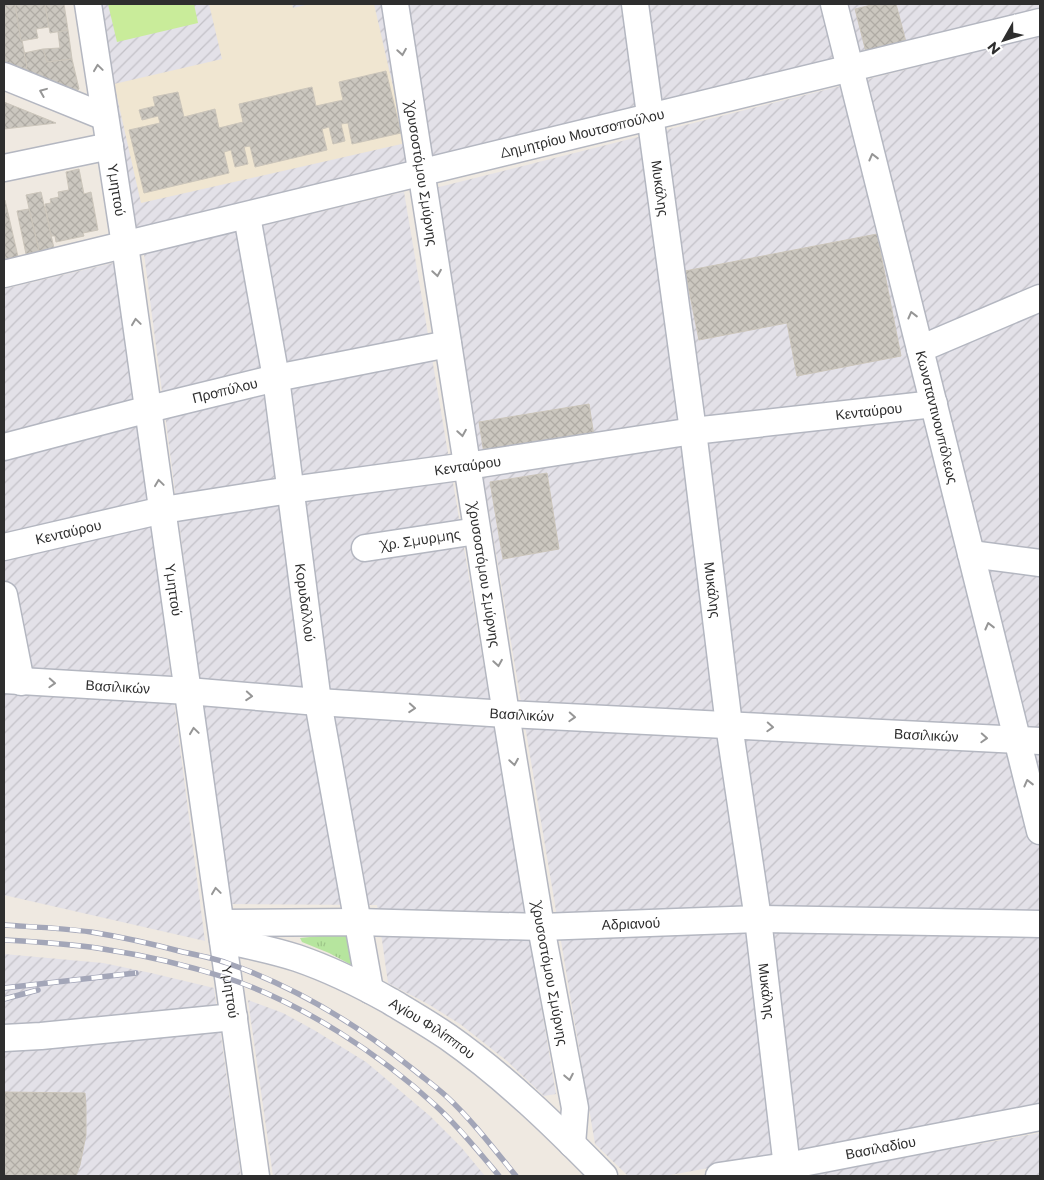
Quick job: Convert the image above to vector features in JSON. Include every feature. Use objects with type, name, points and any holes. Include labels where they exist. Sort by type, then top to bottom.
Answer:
[{"type":"street","name":"Υμηττού","points":[[88,4],[149,409],[256,1176]]},
{"type":"street","name":"Χρυσοστόμου Σμύρνης","points":[[395,4],[506,714],[541,927],[575,1108],[572,1144]]},
{"type":"street","name":"Μυκάλης","points":[[635,4],[693,431],[729,725],[758,919],[787,1171]]},
{"type":"street","name":"Κωνσταντινουπόλεως","points":[[834,4],[971,554],[1029,740],[1040,830]]},
{"type":"street","name":"Δημητρίου Μουτσοπούλου","points":[[4,274],[1040,22]]},
{"type":"street","points":[[4,76],[105,116]]},
{"type":"street","points":[[4,168],[110,146]]},
{"type":"street","name":"Κορυδαλλού","points":[[247,216],[276,378],[318,702],[370,990]]},
{"type":"street","points":[[920,350],[1040,298]]},
{"type":"street","name":"Προπύλου","points":[[4,447],[276,378],[448,344]]},
{"type":"street","name":"Κενταύρου","points":[[4,547],[163,510],[290,490],[467,466],[693,431],[934,404]]},
{"type":"street","name":"Χρ. Σμυρμης","points":[[365,548],[477,531]]},
{"type":"street","points":[[971,554],[1040,563]]},
{"type":"street","points":[[4,595],[12,681]]},
{"type":"street","name":"Βασιλικών","points":[[12,681],[506,714],[1029,740]]},
{"type":"street","name":"Αδριανού","points":[[222,932],[358,922],[541,927],[758,919],[1040,924]]},
{"type":"street","name":"Αγίου Φιλίππου","points":[[222,932],[336,974],[370,990],[449,1038],[510,1086],[604,1176]]},
{"type":"street","points":[[4,1038],[234,1017]]},
{"type":"street","name":"Βασιλαδίου","points":[[720,1176],[787,1171],[1040,1117]]},
{"type":"shaded area","points":[[96,4],[1040,4],[1040,9],[134,231]]},
{"type":"shaded area","points":[[209,4],[292,4],[293,8],[310,4],[374,4],[406,143],[141,203],[114,84],[222,59]]},
{"type":"shaded area","points":[[1040,36],[1040,1107],[665,1176],[628,1176],[595,1144],[435,188]]},
{"type":"shaded area","points":[[404,192],[556,1094],[544,1096],[507,1061],[460,1024],[428,1004],[388,983],[377,905],[229,904],[144,254]]},
{"type":"shaded area","points":[[117,262],[205,941],[4,895],[4,289]]},
{"type":"shaded area","points":[[4,954],[103,963],[214,988],[241,1176],[4,1176]]},
{"type":"shaded area","points":[[248,1000],[283,1013],[366,1062],[430,1116],[461,1147],[485,1176],[273,1176]]},
{"type":"shaded area","points":[[1040,1133],[1040,1176],[800,1176]]},
{"type":"green space","points":[[108,4],[194,4],[198,23],[117,42]]},
{"type":"green space","points":[[350,933],[357,968],[329,953],[302,942],[300,938]]},
{"type":"building","points":[[4,4],[15,4],[27,66],[24,76],[4,66]]},
{"type":"building","points":[[15,4],[45,4],[49,27],[36,29],[38,38],[21,41]]},
{"type":"building","points":[[45,4],[64,4],[68,30],[50,33]]},
{"type":"building","points":[[875,4],[896,4],[906,42],[866,52],[855,9]]},
{"type":"building","points":[[68,30],[72,59],[47,62],[43,49],[60,48],[58,32]]},
{"type":"building","points":[[43,49],[47,62],[72,59],[79,89],[70,98],[24,76],[27,66],[24,53]]},
{"type":"building","points":[[386,71],[401,133],[352,144],[348,123],[341,124],[345,141],[333,144],[329,127],[322,129],[327,150],[255,167],[250,146],[244,147],[248,164],[235,167],[231,150],[224,152],[229,173],[144,193],[129,130],[160,123],[158,116],[142,120],[139,110],[155,106],[153,97],[178,92],[184,117],[215,109],[219,128],[243,122],[239,104],[312,87],[316,106],[343,100],[339,82]]},
{"type":"building","points":[[4,102],[56,123],[4,129]]},
{"type":"building","points":[[79,169],[84,194],[91,192],[98,230],[83,233],[84,236],[56,242],[55,236],[51,236],[45,204],[51,203],[50,199],[59,197],[58,192],[69,190],[66,172]]},
{"type":"building","points":[[41,192],[54,248],[39,251],[26,195]]},
{"type":"building","points":[[4,200],[19,261],[4,263]]},
{"type":"building","points":[[29,209],[39,251],[26,254],[17,211]]},
{"type":"building","points":[[877,234],[901,356],[797,376],[787,323],[699,340],[685,271]]},
{"type":"building","points":[[589,404],[594,436],[484,454],[479,422]]},
{"type":"building","points":[[547,473],[559,549],[503,559],[490,482]]},
{"type":"building","points":[[4,1092],[85,1093],[86,1135],[76,1176],[4,1176]]},
{"type":"railway","points":[[4,925],[103,934],[222,961],[302,996],[348,1023],[393,1053],[446,1096],[465,1115],[516,1176]]},
{"type":"railway","points":[[4,940],[83,946],[154,958],[227,978],[283,1001],[338,1032],[390,1067],[453,1122],[499,1176]]},
{"type":"railway","points":[[4,988],[136,973]]},
{"type":"railway","points":[[4,999],[38,990]]}]
